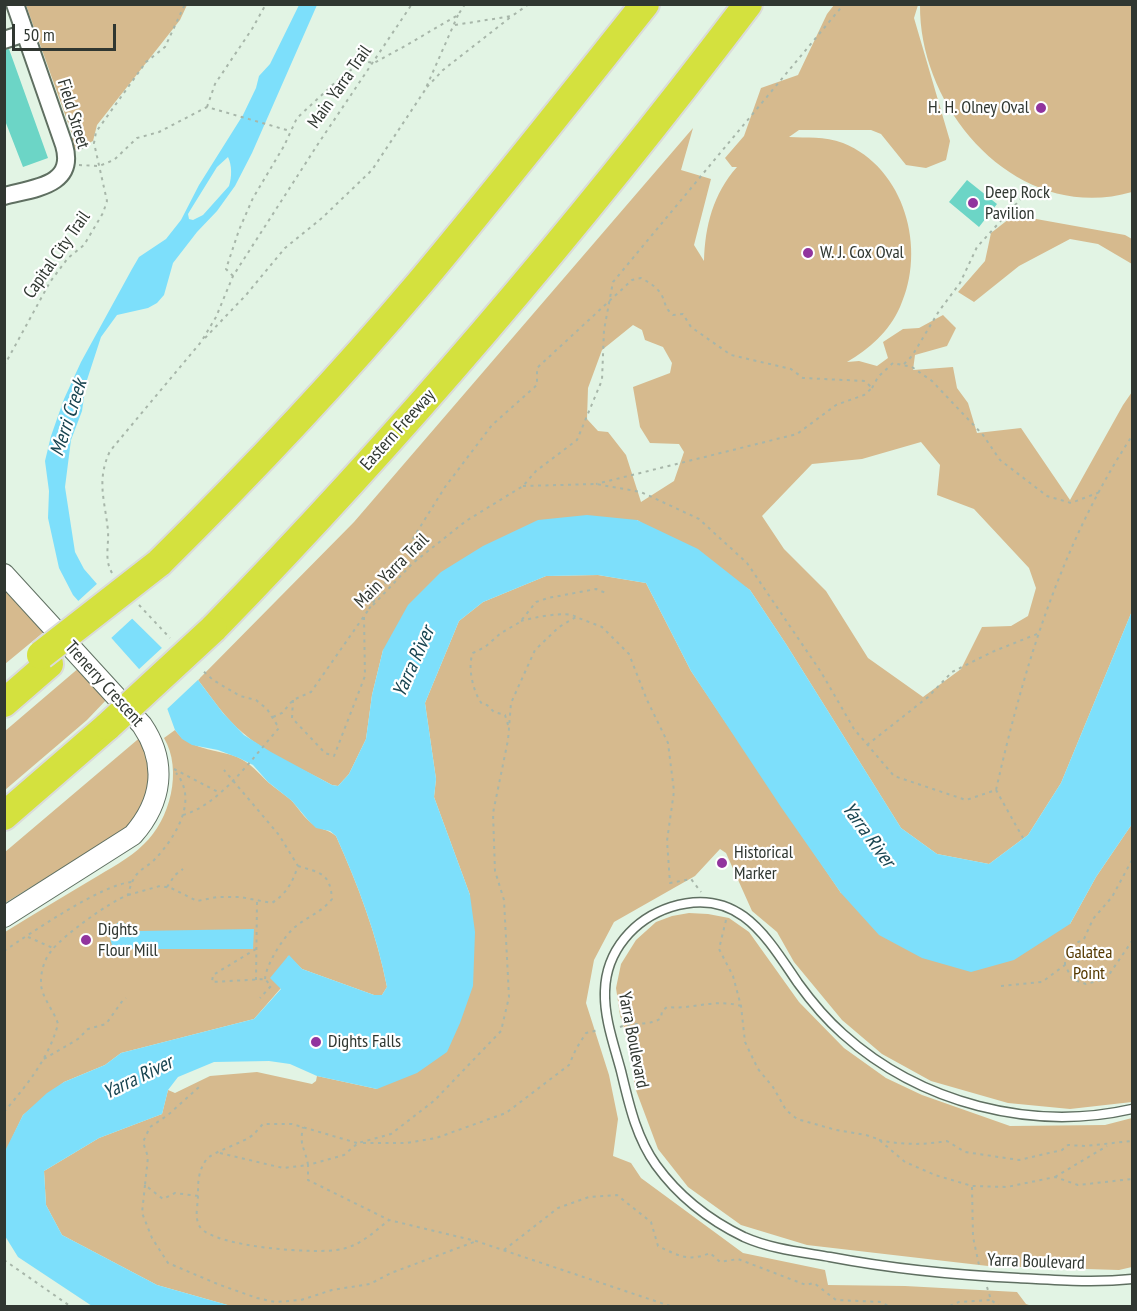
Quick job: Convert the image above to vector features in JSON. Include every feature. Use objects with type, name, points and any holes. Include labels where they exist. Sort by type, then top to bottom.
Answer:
[{"type":"highway","points":[[4,703],[45,660],[159,563],[272,449],[368,343],[461,233],[645,4]]},
{"type":"highway","name":"Eastern Freeway","points":[[4,816],[108,726],[213,629],[366,467],[449,374],[608,185],[748,4]]},
{"type":"highway","points":[[4,682],[45,660]]},
{"type":"street","name":"Field Street","points":[[15,4],[64,145],[68,160],[66,167]]},
{"type":"street","points":[[4,40],[26,33]]},
{"type":"street","points":[[5,195],[53,181],[60,177],[66,167]]},
{"type":"street","name":"Trenerry Crescent","points":[[4,574],[142,725],[154,750],[159,772],[152,809],[133,836],[4,917]]},
{"type":"lane","name":"Yarra Boulevard","points":[[1132,1108],[1089,1116],[1046,1117],[1015,1114],[956,1099],[909,1080],[869,1055],[832,1023],[807,994],[760,930],[736,912],[709,902],[669,908],[639,924],[626,935],[615,951],[606,982],[605,1002],[610,1028],[633,1119],[648,1151],[675,1188],[696,1208],[715,1221],[747,1238],[778,1248],[935,1274],[1090,1281],[1132,1279]]},
{"type":"path","name":"Capital City Trail","points":[[4,366],[50,282],[68,258],[84,244],[103,213],[107,201],[94,143],[102,123],[119,103],[146,62],[165,47],[185,4]]},
{"type":"path","points":[[207,107],[215,84],[266,4]]},
{"type":"path","name":"Main Yarra Trail","points":[[232,276],[412,4]]},
{"type":"path","points":[[425,90],[465,4]]},
{"type":"path","points":[[114,577],[107,558],[108,528],[103,509],[102,487],[104,464],[110,451],[201,342],[246,295],[285,248],[322,218],[372,170],[425,90],[443,70],[529,4]]},
{"type":"path","name":"Main Yarra Trail","points":[[273,717],[282,713],[293,700],[311,692],[369,609],[413,563],[457,528],[523,486],[536,471],[577,440],[602,380],[604,330],[613,282],[844,4]]},
{"type":"path","points":[[201,342],[216,317],[232,276],[226,269],[238,230],[297,118],[340,78],[363,61],[374,63],[458,15]]},
{"type":"path","points":[[454,25],[512,16]]},
{"type":"path","points":[[66,167],[99,166],[114,160],[137,138],[159,132],[207,107],[280,130],[290,131]]},
{"type":"path","points":[[903,365],[912,356],[939,311],[960,284],[977,247],[1027,192]]},
{"type":"path","points":[[369,609],[445,487],[492,425],[537,385],[537,368],[632,280],[641,278],[654,286],[663,297],[666,309],[673,315],[683,314],[691,327],[731,355],[791,369],[803,378],[865,381],[872,388]]},
{"type":"path","points":[[596,484],[797,434],[837,405],[864,395],[892,363],[912,367],[932,381],[977,428],[1000,460],[1047,496],[1071,503],[1100,492]]},
{"type":"path","points":[[1023,838],[996,790],[1009,734],[1037,634],[1070,552],[1114,464],[1132,436]]},
{"type":"path","points":[[523,486],[596,484],[641,492],[699,519],[747,563],[821,672],[854,729],[894,776],[966,801],[996,790]]},
{"type":"path","points":[[520,622],[536,602],[548,598],[596,589],[608,594]]},
{"type":"path","points":[[135,600],[172,640]]},
{"type":"path","points":[[509,728],[505,715],[491,711],[479,700],[472,680],[470,658],[473,653],[485,647],[501,633],[534,617],[572,613],[576,617],[602,627],[630,654],[647,700],[668,743],[674,791],[667,841],[670,883],[691,879],[726,919],[719,949],[733,976],[741,1006],[746,1042],[758,1069],[774,1087],[786,1110],[797,1119],[897,1144],[929,1144],[947,1141],[965,1152],[1019,1160],[1062,1150],[1068,1145],[1109,1145],[1132,1142]]},
{"type":"path","points":[[293,700],[292,718],[325,753],[334,756],[365,676],[364,616]]},
{"type":"path","points":[[220,1153],[283,1168],[308,1165],[344,1155],[358,1143],[390,1134],[435,1100],[501,1031],[509,997],[504,900],[495,871],[493,813],[509,728],[511,703],[535,650],[559,627],[576,617]]},
{"type":"path","points":[[867,745],[928,697],[952,672],[992,652],[1037,634]]},
{"type":"path","points":[[183,814],[193,812],[220,793],[279,728],[267,709],[256,700],[240,696],[213,680],[197,665]]},
{"type":"path","points":[[128,895],[132,882],[139,872],[154,860],[173,837],[183,814],[186,803],[182,782],[178,774],[171,769],[220,793]]},
{"type":"path","points":[[224,770],[279,835],[298,866],[320,873],[331,885],[332,899],[323,909],[294,928],[287,936],[266,968],[265,980]]},
{"type":"path","points":[[1132,860],[1112,897],[1093,919],[1084,939],[1065,949],[1065,965],[1072,979],[1086,984],[1106,979],[1132,941]]},
{"type":"path","points":[[4,1112],[44,1059],[58,1024],[40,982],[46,960],[53,948],[102,908],[128,895],[160,886],[167,887],[197,902],[218,897],[240,897],[272,903],[291,885],[298,866]]},
{"type":"path","points":[[167,887],[175,875],[183,869]]},
{"type":"path","points":[[4,951],[111,887],[132,882]]},
{"type":"path","points":[[256,980],[257,901]]},
{"type":"path","points":[[28,937],[53,948]]},
{"type":"path","points":[[256,949],[213,975],[212,982],[265,980],[272,986],[260,998]]},
{"type":"path","points":[[1001,986],[1042,982],[1065,965]]},
{"type":"path","points":[[44,1059],[78,1039],[88,1029],[106,1024],[126,998]]},
{"type":"path","points":[[389,1220],[362,1242],[341,1250],[307,1251],[254,1247],[205,1233],[199,1226],[196,1214],[199,1174],[210,1155],[220,1153],[253,1135],[263,1124],[292,1124],[358,1143],[406,1143],[436,1138],[506,1113],[569,1065],[586,1033],[633,1023],[656,1022],[667,1007],[678,1008],[720,1002],[741,1006]]},
{"type":"path","points":[[199,1087],[168,1115],[150,1127],[143,1142],[148,1157],[142,1213],[152,1238],[168,1263],[220,1286],[275,1302],[302,1300],[332,1290],[370,1284],[391,1273],[476,1241]]},
{"type":"path","points":[[303,1127],[301,1144],[308,1165],[308,1180],[389,1220],[476,1241],[670,1306]]},
{"type":"path","points":[[878,1140],[905,1162],[935,1175],[972,1186],[1006,1187],[1055,1177],[1109,1145]]},
{"type":"path","points":[[1055,1177],[1078,1185],[1132,1179]]},
{"type":"path","points":[[145,1185],[163,1199],[175,1192],[198,1196]]},
{"type":"path","points":[[972,1186],[973,1237],[976,1257],[991,1300],[999,1306]]},
{"type":"path","points":[[504,1250],[558,1208],[589,1197],[616,1195],[651,1222],[658,1246],[680,1257],[697,1258],[710,1252],[720,1262],[738,1258],[806,1285],[814,1283],[836,1300],[881,1302],[888,1306]]},
{"type":"path","points":[[4,1260],[70,1306]]},
{"type":"path","points":[[950,1306],[959,1302],[991,1300]]},
{"type":"green space","points":[[26,5],[187,5],[180,20],[97,125],[93,141],[73,151],[69,142],[73,137]]},
{"type":"green space","points":[[834,5],[918,5],[914,18],[950,141],[946,160],[926,168],[906,165],[881,134],[871,130],[799,130],[789,137],[829,139],[843,143],[864,155],[882,171],[905,213],[910,236],[911,260],[908,284],[900,307],[878,339],[847,362],[859,361],[877,366],[888,358],[883,342],[903,329],[919,328],[943,315],[956,328],[947,346],[915,355],[913,370],[953,367],[957,388],[968,403],[977,433],[1021,428],[1070,500],[1132,392],[1132,611],[1061,783],[1028,835],[989,864],[937,854],[901,828],[750,590],[637,520],[383,650],[372,695],[366,739],[349,774],[338,786],[286,761],[243,733],[230,721],[198,680],[354,522],[693,128],[681,170],[711,179],[694,245],[704,261],[706,235],[716,199],[737,167],[732,167],[725,158],[744,136],[761,88],[798,75],[827,14]],"holes":[[[633,325],[642,330],[645,340],[663,347],[672,363],[670,373],[633,387],[640,427],[650,443],[679,444],[684,452],[674,481],[641,502],[626,455],[608,432],[598,431],[587,419],[588,388],[602,350]],[[921,442],[940,465],[937,495],[974,509],[1029,568],[1036,588],[1028,616],[1011,626],[982,627],[961,669],[923,697],[868,658],[826,591],[784,549],[762,516],[812,464],[862,459]]]},
{"type":"green space","name":"H. H. Olney Oval","points":[[920,5],[1132,5],[1132,192],[1090,198],[1051,192],[1015,176],[983,151],[957,120],[937,84],[924,45]]},
{"type":"green space","points":[[1014,215],[1125,235],[1132,239],[1132,264],[1098,244],[1070,239],[1019,266],[974,302],[958,292],[985,261],[991,233]]},
{"type":"green space","name":"Galatea Point","points":[[598,575],[646,583],[691,671],[841,893],[1070,924],[1096,877],[1132,824],[1132,1102],[1070,1109],[1008,1103],[931,1081],[882,1054],[842,1020],[794,962],[777,932],[752,911],[726,853],[720,849],[695,876],[614,922],[594,960],[586,1003],[609,1075],[618,1119],[613,1156],[631,1163],[641,1178],[743,1253],[825,1270],[828,1285],[905,1286],[1017,1292],[1026,1304],[1032,1306],[231,1306],[157,1285],[62,1235],[46,1205],[44,1171],[99,1138],[162,1114],[168,1090],[175,1093],[210,1076],[257,1072],[312,1084],[316,1081],[317,1076],[377,1089],[470,895],[434,797],[436,779],[425,703],[459,621],[483,602],[546,576]]},
{"type":"green space","points":[[5,587],[45,631],[5,664]]},
{"type":"green space","points":[[80,667],[108,698],[87,720],[5,790],[5,731]]},
{"type":"green space","points":[[175,730],[188,742],[246,762],[291,800],[312,824],[336,836],[366,910],[387,987],[382,995],[374,995],[302,969],[288,956],[281,988],[254,1019],[121,1053],[105,1065],[64,1082],[23,1115],[5,1153],[5,932],[125,859],[153,834],[161,822],[171,794],[173,765],[164,738]]},
{"type":"green space","points":[[143,735],[150,749],[150,798],[127,828],[5,903],[5,852]]},
{"type":"green space","points":[[689,913],[729,918],[749,932],[799,1002],[844,1048],[886,1078],[922,1095],[1010,1126],[1105,1125],[1132,1118],[1132,1267],[1119,1270],[988,1266],[807,1245],[741,1225],[688,1187],[658,1149],[634,1085],[635,1064],[620,1015],[616,988],[621,964],[636,940],[656,922]]},
{"type":"water","points":[[299,5],[317,5],[252,153],[235,186],[173,263],[164,295],[157,303],[148,308],[117,315],[101,337],[86,383],[82,411],[71,440],[65,487],[75,552],[84,569],[162,648],[198,680],[223,713],[244,735],[271,752],[332,785],[338,786],[349,774],[366,739],[372,695],[383,650],[408,605],[441,572],[483,546],[538,520],[587,515],[637,520],[698,549],[750,590],[901,828],[937,854],[989,864],[1028,835],[1061,783],[1132,611],[1132,824],[1096,877],[1070,924],[1014,960],[971,972],[922,958],[879,935],[841,893],[691,671],[646,583],[598,575],[546,576],[483,602],[459,621],[425,703],[436,779],[434,797],[470,895],[475,932],[473,986],[447,1052],[417,1073],[377,1089],[317,1076],[290,1064],[269,1061],[214,1062],[178,1077],[168,1090],[162,1114],[99,1138],[44,1171],[46,1205],[62,1235],[157,1285],[231,1306],[92,1306],[18,1257],[5,1236],[4,1153],[23,1115],[47,1093],[64,1082],[105,1065],[121,1053],[254,1019],[281,989],[270,978],[289,955],[302,969],[374,995],[382,995],[387,987],[366,910],[336,836],[330,831],[316,828],[292,801],[268,782],[253,765],[218,750],[192,745],[182,739],[175,730],[167,708],[139,669],[73,595],[59,568],[48,518],[49,491],[45,461],[64,399],[81,362],[139,257],[166,239],[181,220],[199,185],[243,115],[259,76],[270,64]],"holes":[[[228,157],[231,171],[229,186],[203,215],[193,220],[189,219],[188,214],[217,167]]]},
{"type":"water","points":[[120,921],[139,931],[254,929],[253,949],[113,949],[108,931]]},
{"type":"pier","points":[[99,582],[135,616],[109,640],[76,603]]},
{"type":"pier","points":[[164,646],[200,678],[165,711],[137,671]]},
{"type":"building","points":[[9,49],[48,158],[23,167],[4,118],[4,50]]},
{"type":"building","name":"Deep Rock Pavilion","points":[[967,180],[997,204],[979,227],[949,202]]},
{"type":"place","name":"H. H. Olney Oval","points":[[1041,108]]},
{"type":"place","name":"Deep Rock Pavilion","points":[[973,203]]},
{"type":"place","name":"W. J. Cox Oval","points":[[808,253]]},
{"type":"place","name":"Historical Marker","points":[[722,863]]},
{"type":"place","name":"Dights Flour Mill","points":[[86,940]]},
{"type":"place","name":"Dights Falls","points":[[316,1042]]},
{"type":"water label","name":"Merri Creek","points":[[69,418]]},
{"type":"water label","name":"Yarra River","points":[[414,662]]},
{"type":"water label","name":"Yarra River","points":[[868,835]]},
{"type":"water label","name":"Yarra River","points":[[138,1078]]}]
